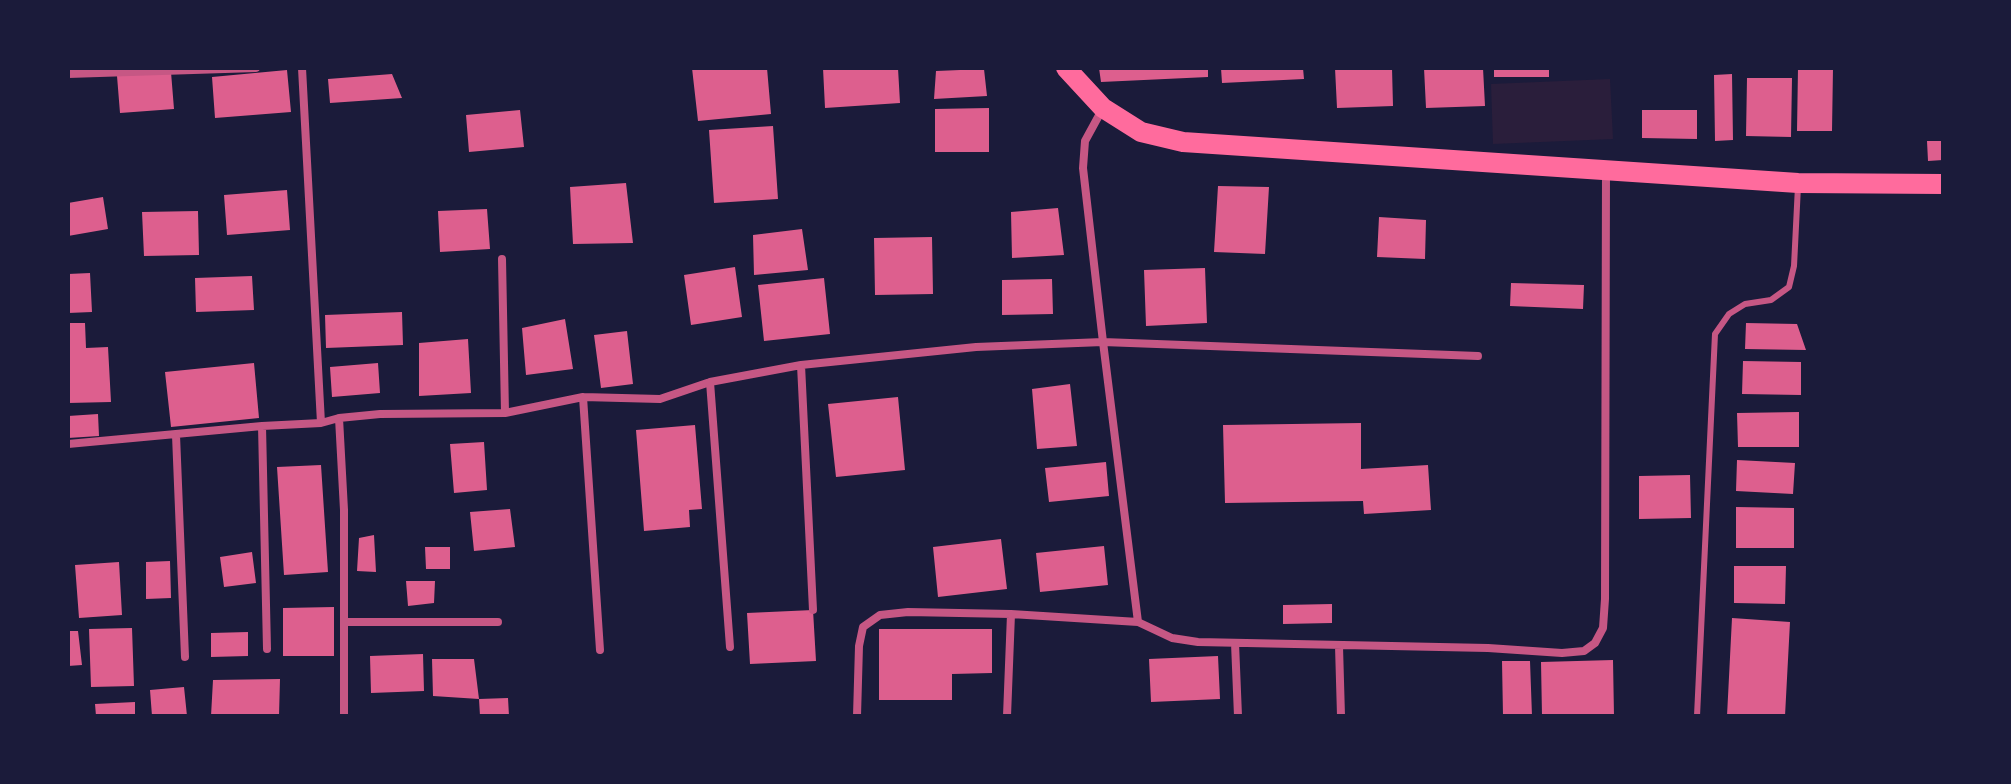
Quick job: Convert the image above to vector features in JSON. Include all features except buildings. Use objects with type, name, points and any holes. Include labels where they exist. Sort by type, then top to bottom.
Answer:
[{"type":"main road","points":[[1066,68],[1103,108],[1141,132],[1183,142],[1798,183],[1943,184]]},
{"type":"street","points":[[68,74],[256,68]]},
{"type":"street","points":[[302,68],[321,423]]},
{"type":"street","points":[[1103,108],[1085,141],[1083,168],[1138,622]]},
{"type":"street","points":[[857,716],[859,646],[863,627],[880,615],[908,612],[1011,614],[1138,622],[1172,638],[1198,642],[1488,648],[1562,653],[1584,651],[1595,643],[1603,628],[1605,599],[1606,170]]},
{"type":"street","points":[[502,259],[505,413]]},
{"type":"street","points":[[68,444],[321,423],[380,414],[505,413],[583,397],[660,399],[710,382],[801,365],[976,347],[1103,342],[1478,356]]},
{"type":"street","points":[[801,365],[813,610]]},
{"type":"street","points":[[710,382],[730,647]]},
{"type":"street","points":[[583,397],[600,650]]},
{"type":"street","points":[[339,418],[344,510],[344,716]]},
{"type":"street","points":[[262,426],[267,649]]},
{"type":"street","points":[[176,435],[185,657]]},
{"type":"street","points":[[1007,716],[1011,614]]},
{"type":"street","points":[[344,622],[498,622]]},
{"type":"street","points":[[1235,643],[1238,716]]},
{"type":"street","points":[[1339,646],[1341,716]]},
{"type":"lane","points":[[1697,716],[1715,334],[1729,314],[1745,304],[1771,300],[1789,287],[1794,266],[1798,183]]},
{"type":"shaded area","points":[[1610,79],[1613,139],[1493,144],[1491,84]]}]
